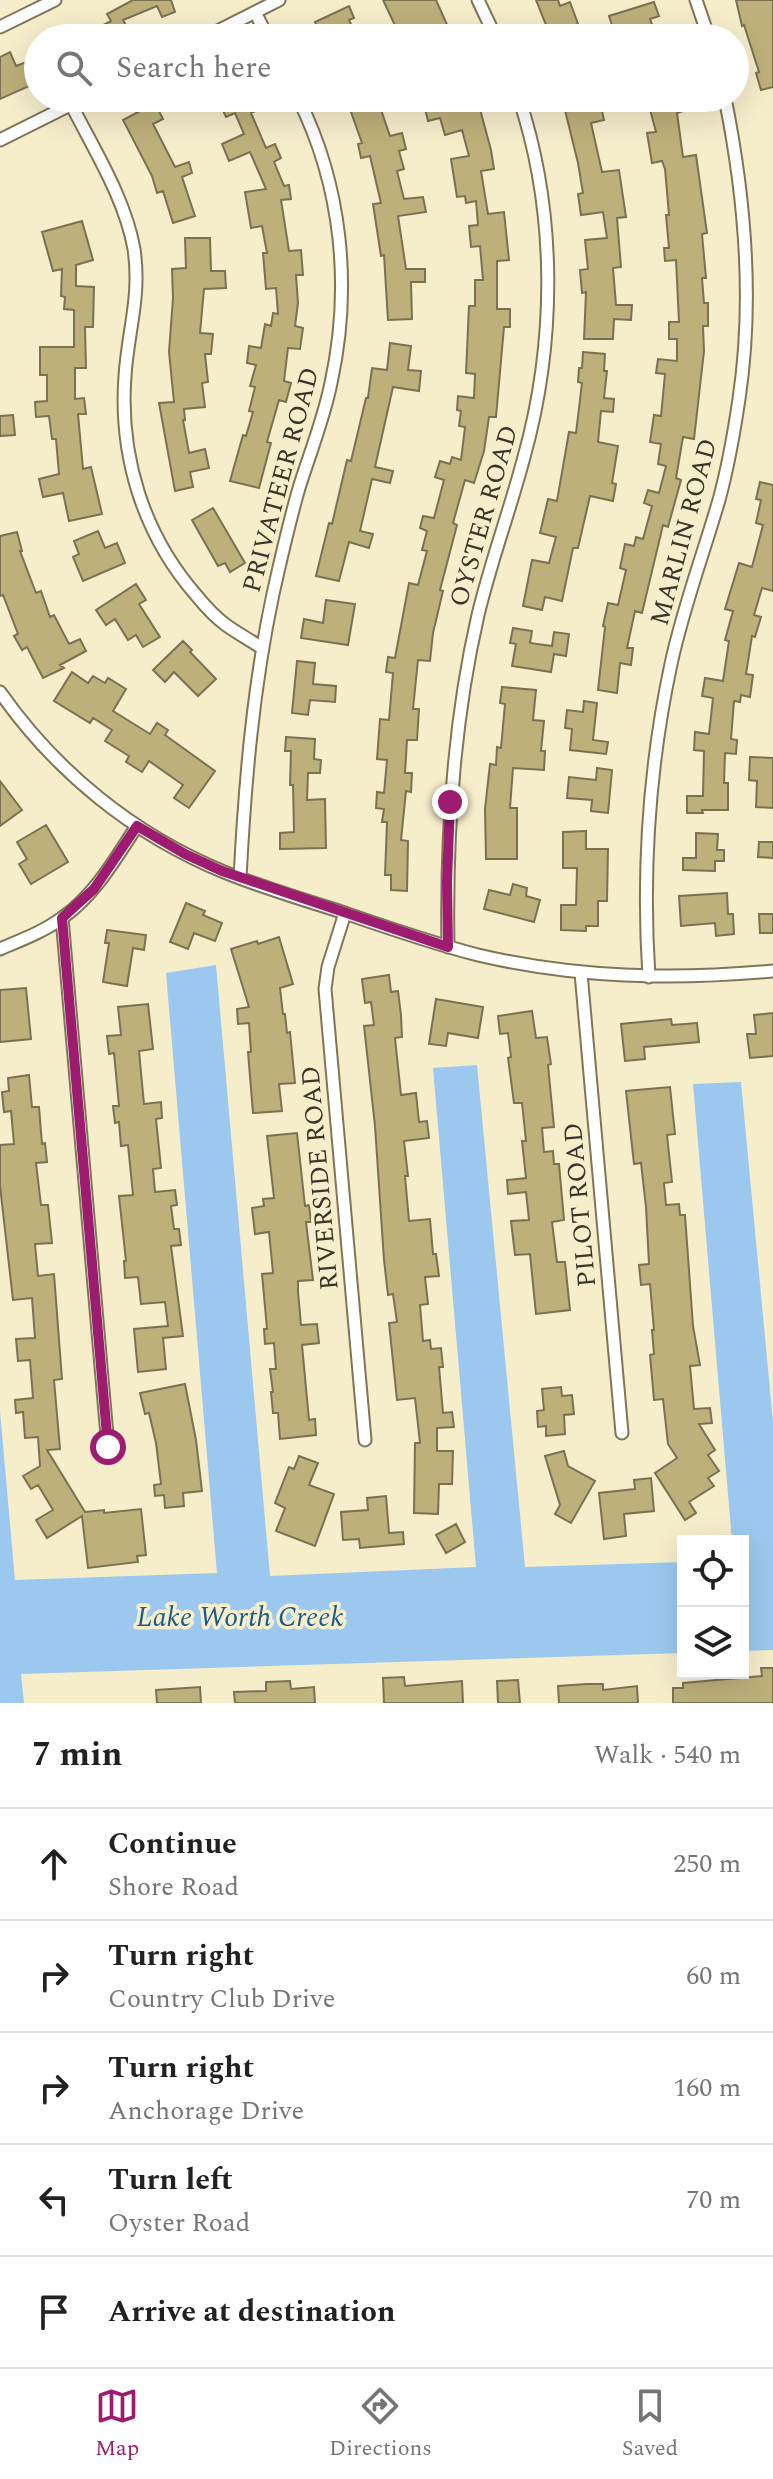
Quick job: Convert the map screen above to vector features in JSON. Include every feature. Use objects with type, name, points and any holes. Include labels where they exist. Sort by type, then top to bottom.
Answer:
[{"type":"street","points":[[0,27],[55,0]]},
{"type":"street","points":[[231,24],[279,0]]},
{"type":"street","points":[[478,0],[489,24]]},
{"type":"street","points":[[696,0],[704,24]]},
{"type":"street","points":[[255,12],[261,24]]},
{"type":"street","points":[[0,140],[55,112]]},
{"type":"street","points":[[75,112],[119,200],[134,248],[136,309],[123,398],[129,456],[140,501],[154,533],[185,582],[225,624],[262,648]]},
{"type":"street","name":"PRIVATEER ROAD","points":[[240,878],[250,735],[262,648],[281,557],[330,387],[342,304],[342,262],[332,192],[304,112]]},
{"type":"street","name":"OYSTER ROAD","points":[[448,947],[450,802],[466,676],[494,553],[524,458],[544,357],[546,244],[533,154],[522,112]]},
{"type":"street","name":"MARLIN ROAD","points":[[649,977],[647,834],[660,719],[686,605],[728,461],[740,396],[745,344],[744,220],[728,112]]},
{"type":"street","points":[[0,692],[30,732],[73,776],[104,802],[185,854],[240,878],[448,947],[529,965],[581,973],[649,977],[773,971]]},
{"type":"street","points":[[0,949],[42,931],[62,918],[94,889],[137,826]]},
{"type":"street","name":"RIVERSIDE ROAD","points":[[345,913],[328,967],[325,989],[365,1440]]},
{"type":"street","points":[[62,918],[108,1447]]},
{"type":"street","name":"PILOT ROAD","points":[[581,973],[622,1433]]},
{"type":"water","name":"Lake Worth Creek","points":[[216,965],[270,1576],[476,1567],[433,1068],[477,1065],[525,1567],[677,1562],[677,1653],[21,1674],[24,1703],[0,1703],[0,1411],[15,1580],[217,1573],[166,973]]},
{"type":"water","points":[[741,1082],[773,1422],[773,1650],[749,1651],[749,1535],[731,1535],[693,1084]]},
{"type":"building","points":[[133,0],[171,0],[175,12],[162,17],[157,6],[123,20],[125,24],[105,24],[111,21],[107,14]]},
{"type":"building","points":[[383,0],[436,0],[447,24],[394,24]]},
{"type":"building","points":[[536,0],[558,0],[560,6],[570,2],[578,24],[546,24]]},
{"type":"building","points":[[736,0],[773,0],[773,87],[761,90],[749,41],[749,24],[742,24]]},
{"type":"building","points":[[654,2],[659,16],[650,19],[652,24],[612,24],[609,16]]},
{"type":"building","points":[[349,6],[354,18],[349,20],[351,24],[315,22]]},
{"type":"building","points":[[10,52],[16,66],[24,63],[24,88],[0,99],[0,57]]},
{"type":"building","points":[[138,112],[160,112],[163,119],[153,124],[175,167],[189,162],[192,173],[182,177],[195,216],[173,223],[163,191],[157,193],[152,176],[123,120]]},
{"type":"building","points":[[224,112],[253,112],[251,113],[266,148],[275,144],[281,158],[274,162],[284,186],[289,185],[291,199],[281,200],[289,251],[301,250],[303,275],[296,275],[298,303],[295,326],[303,328],[300,349],[288,348],[284,381],[291,383],[286,402],[279,400],[259,488],[230,481],[253,412],[249,411],[255,387],[250,386],[256,365],[247,363],[249,346],[261,348],[265,324],[271,326],[273,313],[278,314],[276,288],[266,289],[263,253],[267,253],[262,226],[251,228],[245,192],[266,189],[250,152],[229,161],[222,144],[244,134],[235,113],[226,117]]},
{"type":"building","points":[[351,112],[382,112],[390,136],[402,133],[406,149],[399,151],[404,169],[397,171],[404,199],[423,197],[426,212],[398,216],[406,269],[425,269],[425,282],[411,282],[412,319],[388,320],[384,255],[381,256],[373,204],[381,203],[370,156],[361,158],[358,144],[362,143]]},
{"type":"building","points":[[426,112],[481,112],[494,169],[481,171],[488,214],[504,212],[509,260],[497,261],[497,309],[510,309],[510,327],[504,327],[496,417],[489,417],[484,451],[474,483],[465,480],[453,523],[457,525],[440,590],[443,591],[430,661],[418,660],[413,709],[419,709],[417,740],[407,740],[405,773],[412,773],[411,792],[406,791],[401,840],[408,841],[407,891],[391,890],[391,875],[385,875],[387,822],[382,822],[384,809],[376,808],[377,792],[384,793],[387,760],[377,759],[380,719],[389,720],[393,673],[386,672],[388,657],[395,658],[409,583],[418,585],[427,551],[422,550],[427,531],[420,528],[423,516],[434,518],[444,480],[435,477],[440,461],[450,464],[452,457],[461,460],[465,427],[459,426],[461,411],[457,410],[458,396],[474,398],[475,374],[466,373],[469,306],[475,306],[475,280],[483,280],[480,246],[471,247],[469,226],[478,225],[476,201],[466,203],[465,196],[457,197],[451,159],[469,156],[462,130],[445,135],[440,118],[428,121]]},
{"type":"building","points":[[565,112],[602,112],[604,120],[591,123],[602,172],[619,170],[626,217],[617,218],[621,267],[613,268],[616,305],[632,305],[631,320],[614,319],[613,339],[584,339],[586,292],[582,293],[580,270],[588,269],[585,240],[607,238],[603,212],[581,215],[578,194],[583,193]]},
{"type":"building","points":[[651,112],[680,112],[677,113],[683,157],[696,155],[707,233],[702,234],[706,278],[702,278],[704,303],[708,303],[708,326],[703,326],[704,351],[694,439],[683,437],[676,478],[681,480],[668,527],[663,525],[642,613],[635,611],[627,648],[633,648],[631,665],[620,663],[617,693],[598,690],[603,626],[608,603],[618,605],[626,570],[620,568],[625,544],[634,546],[636,537],[643,539],[652,506],[644,503],[648,490],[659,493],[666,466],[658,464],[661,444],[650,442],[654,415],[661,416],[665,374],[656,373],[658,359],[677,361],[677,339],[669,339],[669,322],[679,322],[676,260],[665,261],[664,248],[669,248],[666,215],[669,215],[665,169],[662,161],[652,163],[647,133],[656,132]]},
{"type":"building","points":[[82,221],[93,260],[76,265],[76,286],[94,287],[93,327],[85,327],[86,368],[75,368],[75,399],[84,398],[86,414],[78,414],[83,469],[91,467],[102,514],[69,521],[63,493],[43,497],[39,479],[59,474],[56,439],[52,439],[49,416],[36,417],[35,402],[47,401],[47,375],[40,375],[40,347],[74,347],[74,310],[64,309],[62,269],[53,271],[42,232]]},
{"type":"building","points":[[185,238],[210,238],[211,271],[225,271],[226,288],[204,289],[200,333],[213,334],[211,354],[205,354],[208,382],[202,383],[205,407],[184,409],[189,453],[205,449],[209,468],[190,472],[193,487],[175,491],[159,403],[174,402],[169,352],[172,269],[186,268]]},
{"type":"building","points":[[390,343],[411,346],[408,370],[421,371],[419,391],[393,387],[375,467],[393,471],[390,483],[372,479],[360,531],[373,534],[369,548],[349,542],[339,581],[316,576],[347,460],[351,461],[368,398],[372,368],[387,370]]},
{"type":"building","points":[[583,352],[605,354],[604,398],[614,399],[613,412],[601,411],[598,442],[618,446],[612,483],[616,484],[613,501],[590,496],[578,548],[573,548],[562,601],[545,597],[542,610],[523,606],[532,560],[549,563],[556,537],[540,533],[548,499],[557,501],[569,432],[576,433],[582,383],[578,382],[579,368],[582,368]]},
{"type":"building","points":[[13,415],[15,435],[0,436],[0,416]]},
{"type":"building","points":[[760,482],[773,485],[773,591],[762,588],[754,615],[761,617],[755,637],[752,636],[746,674],[753,675],[750,697],[741,695],[740,702],[734,701],[731,739],[737,740],[736,754],[725,753],[724,783],[728,783],[728,810],[687,813],[687,796],[703,796],[704,751],[694,750],[695,732],[709,734],[713,698],[702,696],[705,678],[723,681],[729,641],[725,640],[733,611],[725,609],[739,563],[752,567],[763,525],[756,523],[761,500],[756,499]]},
{"type":"building","points":[[213,508],[245,563],[230,572],[225,563],[218,566],[192,520]]},
{"type":"building","points":[[98,531],[105,548],[117,543],[125,563],[83,581],[73,557],[79,554],[74,541]]},
{"type":"building","points":[[17,532],[20,551],[36,593],[41,591],[50,617],[54,615],[69,644],[80,639],[86,651],[60,665],[64,668],[43,678],[27,647],[22,650],[14,636],[18,634],[3,595],[0,596],[0,536]]},
{"type":"building","points":[[136,584],[146,600],[139,604],[160,637],[143,647],[136,635],[128,640],[115,619],[106,625],[96,610]]},
{"type":"building","points":[[326,600],[355,604],[348,645],[301,638],[304,619],[323,623]]},
{"type":"building","points":[[513,628],[532,631],[530,643],[552,646],[554,632],[569,634],[566,656],[554,654],[551,672],[512,666],[516,644],[510,643]]},
{"type":"building","points":[[183,641],[216,679],[198,696],[174,672],[165,682],[153,670]]},
{"type":"building","points":[[297,661],[315,663],[313,684],[336,686],[335,702],[310,700],[308,715],[292,713]]},
{"type":"building","points":[[72,672],[88,683],[93,676],[105,683],[108,678],[126,689],[113,711],[150,734],[157,723],[168,730],[165,735],[215,771],[189,808],[174,798],[183,785],[149,761],[142,772],[126,762],[129,756],[105,741],[112,730],[93,718],[90,723],[54,701]]},
{"type":"building","points":[[502,687],[536,690],[533,720],[544,721],[541,751],[545,751],[544,770],[513,768],[510,808],[517,808],[517,859],[486,859],[485,809],[490,764],[496,765],[497,747],[501,748],[505,704],[500,703]]},
{"type":"building","points":[[584,701],[597,703],[593,740],[608,742],[606,754],[570,750],[572,729],[565,728],[567,710],[583,712]]},
{"type":"building","points":[[286,737],[315,739],[314,759],[321,760],[320,773],[308,773],[307,800],[325,799],[326,848],[280,849],[280,833],[294,832],[291,751],[285,751]]},
{"type":"building","points":[[750,757],[773,758],[773,808],[756,807],[757,781],[749,780]]},
{"type":"building","points":[[597,768],[612,770],[608,813],[591,811],[592,800],[567,798],[569,777],[596,780]]},
{"type":"building","points":[[0,781],[22,810],[0,826]]},
{"type":"building","points":[[46,825],[68,862],[31,884],[19,864],[27,859],[17,842]]},
{"type":"building","points":[[586,831],[586,849],[608,849],[607,901],[598,901],[598,926],[586,926],[586,931],[561,930],[561,905],[576,905],[577,868],[563,868],[563,832]]},
{"type":"building","points":[[696,833],[718,834],[717,850],[724,850],[724,861],[715,861],[715,871],[683,870],[683,858],[696,858]]},
{"type":"building","points":[[759,842],[773,842],[773,858],[758,857]]},
{"type":"building","points":[[513,884],[527,888],[526,896],[540,900],[534,922],[484,909],[489,890],[510,895]]},
{"type":"building","points":[[727,893],[728,914],[733,914],[734,934],[716,936],[715,923],[681,926],[679,896]]},
{"type":"building","points":[[186,903],[222,923],[215,941],[194,933],[188,949],[170,942]]},
{"type":"building","points":[[759,914],[773,914],[773,933],[760,933]]},
{"type":"building","points":[[107,930],[146,935],[144,950],[133,948],[127,986],[103,982],[109,943],[105,943]]},
{"type":"building","points":[[279,937],[293,984],[280,988],[287,1033],[290,1032],[295,1083],[279,1084],[282,1111],[253,1113],[249,1023],[238,1024],[237,1009],[249,1007],[231,949]]},
{"type":"building","points":[[389,975],[391,992],[398,991],[401,1015],[402,1037],[395,1038],[401,1095],[416,1093],[419,1122],[427,1121],[429,1138],[404,1141],[409,1221],[430,1219],[433,1254],[436,1254],[439,1276],[425,1277],[428,1304],[420,1305],[423,1341],[430,1340],[431,1349],[441,1348],[443,1367],[439,1367],[443,1413],[452,1412],[454,1427],[437,1428],[437,1451],[453,1451],[452,1484],[439,1484],[438,1514],[414,1513],[415,1443],[420,1443],[415,1398],[397,1400],[389,1323],[397,1322],[393,1294],[388,1295],[384,1260],[375,1126],[364,1026],[374,1025],[371,1002],[365,1003],[362,979]]},
{"type":"building","points":[[26,988],[31,1039],[0,1042],[0,990]]},
{"type":"building","points":[[436,999],[483,1007],[478,1038],[448,1033],[446,1046],[429,1044]]},
{"type":"building","points":[[148,1004],[153,1049],[139,1051],[144,1104],[161,1102],[162,1118],[156,1119],[161,1168],[153,1169],[155,1192],[175,1190],[177,1205],[171,1206],[174,1229],[179,1229],[181,1245],[171,1246],[183,1336],[163,1338],[166,1369],[138,1372],[134,1329],[168,1326],[165,1302],[141,1304],[138,1277],[125,1278],[119,1196],[133,1195],[128,1145],[121,1146],[119,1122],[115,1123],[113,1106],[119,1106],[114,1053],[109,1054],[107,1036],[121,1035],[118,1007]]},
{"type":"building","points":[[532,1011],[536,1038],[547,1037],[551,1064],[548,1065],[554,1127],[542,1128],[544,1152],[553,1151],[554,1164],[559,1164],[564,1220],[552,1222],[557,1262],[565,1262],[570,1310],[536,1314],[530,1254],[515,1255],[511,1221],[529,1220],[526,1192],[508,1194],[507,1180],[526,1178],[522,1141],[526,1141],[522,1103],[514,1103],[508,1033],[500,1034],[498,1016]]},
{"type":"building","points":[[773,1013],[773,1056],[750,1058],[747,1034],[756,1034],[754,1015]]},
{"type":"building","points":[[671,1019],[672,1025],[697,1023],[699,1042],[644,1047],[645,1059],[625,1061],[621,1024]]},
{"type":"building","points":[[29,1075],[32,1107],[39,1107],[42,1144],[45,1143],[47,1162],[36,1163],[41,1205],[48,1205],[52,1243],[35,1244],[38,1276],[54,1274],[62,1379],[54,1380],[60,1449],[47,1450],[85,1512],[141,1509],[146,1555],[137,1556],[138,1562],[88,1568],[82,1516],[47,1538],[36,1520],[53,1510],[38,1485],[31,1489],[23,1476],[40,1466],[38,1437],[25,1438],[23,1412],[16,1413],[15,1400],[33,1398],[30,1360],[18,1361],[16,1339],[35,1338],[32,1298],[13,1300],[0,1186],[0,1145],[14,1144],[11,1111],[4,1112],[2,1092],[9,1091],[8,1078]]},
{"type":"building","points":[[670,1087],[675,1134],[667,1135],[672,1182],[664,1183],[666,1205],[679,1204],[680,1215],[685,1215],[693,1326],[700,1365],[690,1366],[694,1409],[710,1408],[712,1423],[699,1424],[715,1450],[708,1455],[719,1471],[708,1478],[714,1486],[689,1502],[696,1513],[685,1520],[655,1473],[677,1458],[668,1444],[663,1399],[654,1400],[650,1355],[654,1354],[654,1330],[650,1284],[641,1285],[639,1265],[649,1264],[646,1207],[641,1163],[634,1164],[626,1091]]},
{"type":"building","points":[[297,1133],[305,1206],[309,1205],[311,1222],[306,1222],[313,1280],[298,1281],[298,1292],[301,1325],[317,1324],[319,1343],[302,1345],[309,1420],[315,1419],[316,1435],[280,1439],[278,1413],[273,1413],[271,1392],[270,1369],[276,1369],[274,1343],[265,1344],[264,1329],[267,1329],[262,1274],[273,1273],[269,1232],[255,1234],[252,1208],[264,1206],[263,1199],[274,1198],[267,1136]]},
{"type":"building","points":[[185,1384],[202,1491],[183,1493],[184,1506],[165,1508],[164,1495],[155,1496],[154,1485],[161,1484],[156,1443],[149,1413],[145,1414],[140,1393]]},
{"type":"building","points":[[561,1387],[562,1396],[572,1395],[574,1414],[564,1415],[565,1434],[546,1436],[546,1426],[538,1427],[537,1411],[544,1410],[542,1389]]},
{"type":"building","points":[[564,1451],[568,1466],[595,1481],[571,1523],[555,1514],[560,1505],[545,1456]]},
{"type":"building","points":[[299,1456],[318,1463],[309,1485],[334,1494],[315,1546],[276,1531],[285,1508],[275,1503],[289,1467],[294,1469]]},
{"type":"building","points":[[651,1478],[654,1511],[624,1514],[626,1536],[604,1539],[599,1493],[635,1489],[634,1480]]},
{"type":"building","points":[[386,1496],[389,1533],[403,1532],[404,1544],[360,1548],[359,1539],[343,1540],[341,1512],[368,1510],[367,1498]]},
{"type":"building","points":[[456,1524],[465,1542],[446,1553],[436,1535]]},
{"type":"building","points":[[761,1668],[773,1668],[773,1703],[673,1703],[673,1688],[683,1688],[683,1683],[762,1676]]},
{"type":"building","points":[[404,1677],[405,1686],[462,1681],[463,1703],[384,1703],[383,1678]]},
{"type":"building","points":[[518,1680],[520,1703],[498,1703],[497,1681]]},
{"type":"building","points":[[290,1681],[291,1689],[314,1687],[315,1703],[235,1703],[234,1692],[266,1691],[266,1682]]},
{"type":"building","points":[[603,1684],[603,1690],[637,1686],[638,1703],[559,1703],[558,1686]]},
{"type":"building","points":[[200,1687],[201,1703],[157,1703],[156,1690]]},
{"type":"route","points":[[108,1447],[62,918],[94,889],[137,826],[222,871],[448,947],[450,802]]}]
